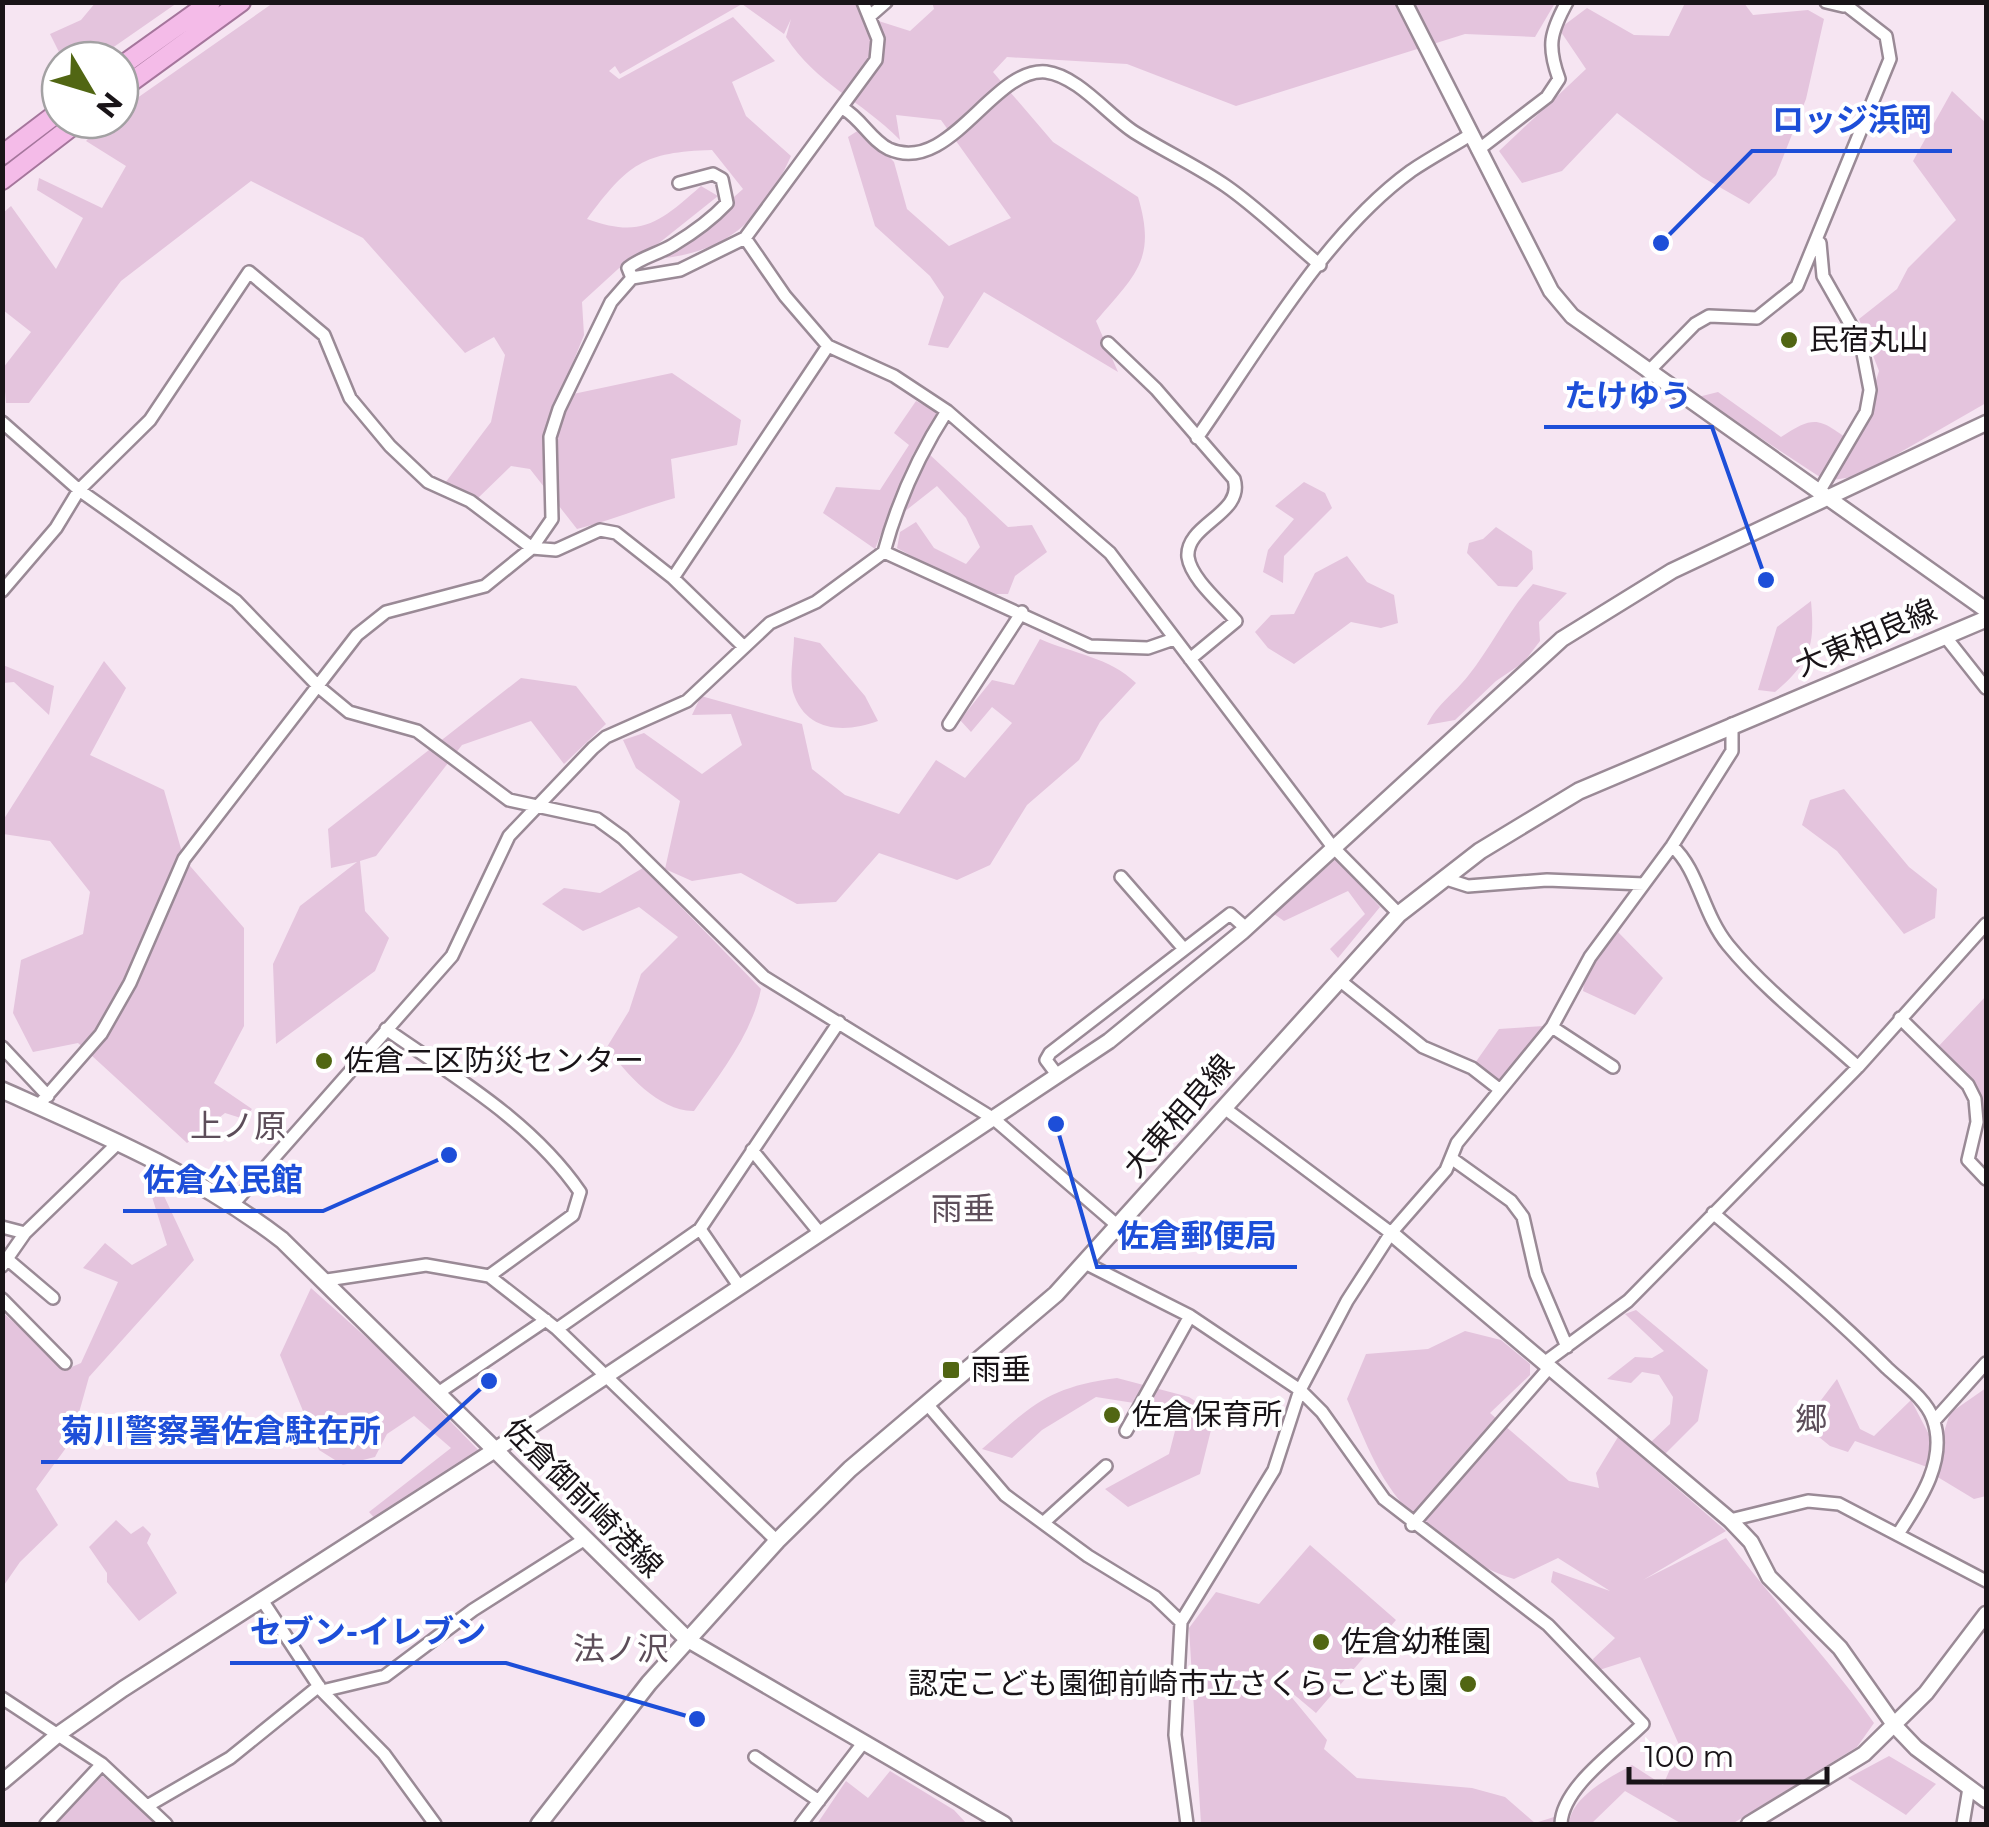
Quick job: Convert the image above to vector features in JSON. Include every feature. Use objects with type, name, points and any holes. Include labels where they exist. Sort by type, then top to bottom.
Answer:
[{"type":"highway","points":[[140,53],[211,2]]},
{"type":"highway","points":[[140,76],[242,2]]},
{"type":"highway","points":[[2,155],[40,126]]},
{"type":"highway","points":[[2,180],[54,140]]},
{"type":"main road","name":"大東相良線","points":[[539,1824],[688,1640],[777,1541],[837,1481],[1056,1294],[1399,914],[1443,878],[1579,791],[1986,619]]},
{"type":"main road","name":"佐倉御前崎港線","points":[[2,1090],[43,1101],[234,1202],[327,1280],[688,1640]]},
{"type":"street","points":[[2,1047],[43,1101],[102,1034],[130,983],[184,859],[320,688],[357,635],[386,612],[484,586],[532,548],[552,520],[550,437],[611,302],[632,278],[680,270],[745,238],[844,109],[876,60],[878,38],[862,2]]},
{"type":"street","points":[[870,16],[886,2]]},
{"type":"street","points":[[1404,2],[1551,290],[1585,327],[1986,610]]},
{"type":"street","points":[[1478,150],[1547,97],[1559,79],[1549,51],[1550,32],[1567,2]]},
{"type":"street","points":[[1648,372],[1695,324],[1709,316],[1757,318],[1771,310],[1797,286],[1820,239],[1890,59],[1886,36],[1843,4],[1826,2]]},
{"type":"street","points":[[844,109],[860,118],[886,148],[906,152],[929,147],[961,129],[1030,72],[1050,72],[1132,130],[1227,187],[1320,265]]},
{"type":"street","points":[[1197,438],[1320,265],[1410,172],[1470,135]]},
{"type":"street","points":[[632,278],[628,268],[670,248],[710,221],[726,203],[722,179],[713,174],[679,183]]},
{"type":"street","points":[[745,238],[785,296],[828,346],[894,376],[947,410],[1110,553],[1332,846],[1399,914]]},
{"type":"street","points":[[1820,239],[1823,276],[1861,343],[1869,364],[1870,390],[1866,412],[1822,494]]},
{"type":"street","points":[[2,591],[56,528],[79,490],[150,420],[249,272],[324,335],[350,398],[390,446],[428,482],[470,500],[532,548],[556,550],[600,530],[616,534],[673,578],[744,646]]},
{"type":"street","points":[[1108,343],[1156,388],[1234,479],[1238,489],[1234,499],[1191,543],[1188,555],[1193,570],[1236,621],[1190,659]]},
{"type":"street","points":[[673,578],[828,346]]},
{"type":"street","points":[[234,1202],[452,956],[509,836],[606,737],[687,701],[770,623],[816,602],[884,552],[891,519],[919,456],[947,410]]},
{"type":"street","points":[[2,422],[79,490],[236,601],[348,712],[417,731],[509,800],[597,819],[623,838],[764,977],[994,1119],[1118,1226]]},
{"type":"street","points":[[2,1782],[60,1733],[994,1119],[1162,1001],[1562,638],[1672,571],[1822,494],[1986,424]]},
{"type":"street","points":[[884,552],[1090,646],[1148,648],[1174,639]]},
{"type":"street","points":[[949,724],[1022,612]]},
{"type":"street","points":[[1944,634],[1986,688]]},
{"type":"street","points":[[1187,1824],[1175,1735],[1181,1622],[1274,1470],[1300,1390],[1347,1301],[1391,1234],[1446,1170],[1450,1158],[1499,1090],[1552,1027],[1590,957],[1672,846],[1732,750],[1732,724]]},
{"type":"street","points":[[1672,846],[1687,860],[1704,911],[1729,947],[1858,1067]]},
{"type":"street","points":[[1120,877],[1184,949]]},
{"type":"street","points":[[1443,878],[1468,886],[1547,880],[1644,884]]},
{"type":"street","points":[[1058,1076],[1046,1060],[1050,1053],[1230,914],[1246,928]]},
{"type":"street","points":[[1412,1525],[1547,1365],[1628,1301],[1858,1067],[1986,924]]},
{"type":"street","points":[[1338,979],[1424,1047],[1472,1068],[1499,1090]]},
{"type":"street","points":[[1900,1018],[1968,1085],[1978,1112],[1968,1160],[1986,1179]]},
{"type":"street","points":[[557,1328],[700,1230],[838,1022]]},
{"type":"street","points":[[1552,1027],[1613,1067]]},
{"type":"street","points":[[386,1029],[522,1125],[553,1153],[580,1192],[573,1215],[488,1276]]},
{"type":"street","points":[[1223,1107],[1391,1234],[1730,1520],[1751,1542],[1769,1577],[1840,1648],[1895,1726],[1986,1800]]},
{"type":"street","points":[[53,1298],[5,1262],[25,1233],[118,1142]]},
{"type":"street","points":[[752,1150],[819,1232]]},
{"type":"street","points":[[1450,1158],[1511,1201],[1523,1217],[1536,1274],[1567,1347]]},
{"type":"street","points":[[1713,1213],[1840,1321],[1926,1406],[1936,1437],[1927,1490],[1898,1534]]},
{"type":"street","points":[[2,1227],[25,1233]]},
{"type":"street","points":[[700,1230],[739,1286]]},
{"type":"street","points":[[1085,1263],[1190,1316],[1300,1390],[1322,1412],[1384,1499],[1412,1525],[1548,1625],[1643,1724],[1581,1786],[1564,1807],[1561,1824]]},
{"type":"street","points":[[327,1280],[426,1264],[488,1276],[557,1328],[604,1378],[777,1541]]},
{"type":"street","points":[[2,1299],[65,1363]]},
{"type":"street","points":[[1126,1431],[1190,1316]]},
{"type":"street","points":[[438,1393],[546,1320]]},
{"type":"street","points":[[1934,1422],[1986,1363]]},
{"type":"street","points":[[927,1404],[1005,1495],[1155,1596],[1181,1622]]},
{"type":"street","points":[[1042,1523],[1106,1466]]},
{"type":"street","points":[[1730,1520],[1811,1501],[1839,1504],[1986,1581]]},
{"type":"street","points":[[148,1805],[230,1758],[320,1689],[385,1676],[473,1610],[584,1539]]},
{"type":"street","points":[[262,1600],[320,1689],[384,1754],[435,1824]]},
{"type":"street","points":[[1749,1824],[1820,1784],[1895,1726],[1986,1614]]},
{"type":"street","points":[[688,1640],[1004,1824]]},
{"type":"street","points":[[2,1698],[102,1764],[166,1824]]},
{"type":"street","points":[[801,1824],[863,1743]]},
{"type":"street","points":[[755,1757],[819,1801]]},
{"type":"street","points":[[46,1824],[102,1764]]},
{"type":"street","points":[[1963,1824],[1969,1788]]},
{"type":"shaded area","points":[[96,2],[177,3],[124,40],[53,40],[50,34],[81,20]]},
{"type":"shaded area","points":[[858,2],[866,17],[910,31],[934,9],[932,2],[1555,3],[1535,37],[1465,34],[1236,106],[1127,64],[1007,57],[993,72],[1053,142],[1138,197],[1145,236],[1139,265],[1096,321],[1118,372],[984,292],[948,348],[928,345],[944,297],[930,276],[875,226],[848,137],[862,128],[894,162],[907,209],[949,246],[1011,218],[941,120],[896,115],[900,140],[825,80],[798,53],[786,37],[791,19],[784,34],[742,4],[620,74],[615,66],[609,71],[619,79],[733,17],[775,61],[732,82],[746,116],[791,156],[770,195],[743,226],[727,238],[689,254],[665,258],[743,189],[712,150],[669,154],[639,165],[614,185],[587,219],[636,227],[661,218],[701,186],[718,196],[639,259],[629,259],[582,302],[584,335],[559,397],[672,373],[741,420],[737,445],[671,459],[675,498],[577,529],[530,469],[511,466],[476,500],[442,487],[491,422],[505,355],[494,337],[465,353],[363,238],[251,181],[121,281],[29,403],[6,403],[3,368],[31,332],[3,310],[3,213],[11,206],[56,269],[83,218],[37,190],[39,178],[102,208],[126,166],[86,141],[140,140],[140,96],[273,3]]},
{"type":"shaded area","points":[[1685,3],[1744,3],[1753,15],[1808,10],[1824,19],[1806,99],[1776,175],[1749,204],[1702,177],[1617,113],[1562,171],[1522,183],[1499,151],[1586,69],[1559,29],[1587,8],[1634,35],[1669,36]]},
{"type":"shaded area","points":[[1952,91],[1986,123],[1986,403],[1859,476],[1826,481],[1698,397],[1718,392],[1781,437],[1804,424],[1820,422],[1856,444],[1879,371],[1859,319],[1897,289],[1908,268],[1956,220],[1913,161]]},
{"type":"shaded area","points":[[916,401],[939,413],[913,454],[875,549],[823,513],[836,487],[880,490],[909,445],[894,433]]},
{"type":"shaded area","points":[[929,454],[1008,527],[1032,525],[1047,552],[1015,576],[1008,594],[981,594],[897,548],[900,532],[916,522],[934,548],[966,564],[980,547],[966,518],[937,486],[904,512]]},
{"type":"shaded area","points":[[1304,482],[1325,493],[1332,508],[1284,556],[1283,583],[1263,572],[1268,550],[1294,519],[1275,506]]},
{"type":"shaded area","points":[[1496,527],[1532,551],[1533,569],[1517,587],[1498,586],[1467,553],[1469,543],[1483,539]]},
{"type":"shaded area","points":[[1347,556],[1367,582],[1394,595],[1398,623],[1381,628],[1351,622],[1294,664],[1268,648],[1255,632],[1271,615],[1294,614],[1315,573]]},
{"type":"shaded area","points":[[1533,584],[1567,593],[1539,622],[1540,641],[1524,662],[1496,681],[1455,720],[1427,725],[1477,665]]},
{"type":"shaded area","points":[[1811,601],[1811,641],[1803,662],[1775,692],[1758,690],[1777,627]]},
{"type":"shaded area","points":[[794,637],[820,643],[865,696],[878,721],[840,728],[807,716],[792,686]]},
{"type":"shaded area","points":[[1040,639],[1103,662],[1136,683],[1100,722],[1079,760],[1027,805],[990,865],[957,880],[879,853],[836,902],[797,904],[741,873],[692,881],[665,869],[680,801],[636,768],[623,740],[644,733],[702,774],[742,745],[731,714],[692,715],[701,696],[802,724],[812,769],[845,795],[899,814],[936,760],[965,778],[1012,723],[992,707],[971,732],[960,720],[992,680],[1014,685]]},
{"type":"shaded area","points":[[104,661],[126,688],[90,755],[164,790],[184,859],[244,928],[244,1026],[214,1083],[252,1109],[244,1119],[225,1113],[187,1143],[78,1043],[33,1052],[13,1013],[21,960],[83,934],[90,892],[50,841],[3,834],[2,822]]},
{"type":"shaded area","points":[[3,665],[54,686],[49,715],[14,682],[3,683]]},
{"type":"shaded area","points":[[521,678],[576,686],[606,724],[564,764],[531,721],[462,745],[376,856],[360,861],[365,911],[389,938],[375,971],[276,1044],[273,964],[300,906],[357,862],[331,868],[328,829]]},
{"type":"shaded area","points":[[1844,789],[1909,867],[1937,889],[1935,918],[1904,934],[1837,851],[1802,825],[1810,800]]},
{"type":"shaded area","points":[[1336,859],[1380,907],[1338,958],[1330,949],[1365,914],[1348,891],[1284,921],[1274,914]]},
{"type":"shaded area","points":[[643,868],[761,989],[743,1038],[694,1111],[681,1110],[656,1098],[633,1079],[607,1047],[629,1011],[641,974],[678,937],[639,907],[583,931],[542,904],[564,888],[600,893]]},
{"type":"shaded area","points":[[1618,932],[1663,978],[1635,1015],[1583,991],[1585,975]]},
{"type":"shaded area","points":[[1986,996],[1986,1125],[1936,1049]]},
{"type":"shaded area","points":[[1544,1026],[1527,1055],[1497,1084],[1475,1063],[1499,1029]]},
{"type":"shaded area","points":[[157,1181],[194,1260],[89,1377],[71,1441],[36,1489],[58,1525],[20,1562],[2,1588],[2,1312],[67,1369],[81,1363],[118,1282],[83,1268],[105,1243],[132,1265],[167,1245],[148,1184]]},
{"type":"shaded area","points":[[311,1288],[387,1356],[483,1455],[378,1522],[369,1512],[451,1448],[414,1416],[387,1434],[375,1457],[343,1465],[319,1450],[280,1355]]},
{"type":"shaded area","points":[[1636,1310],[1708,1370],[1698,1421],[1663,1456],[1651,1442],[1670,1424],[1673,1397],[1659,1375],[1642,1372],[1631,1383],[1607,1379],[1635,1357],[1652,1358],[1664,1351],[1625,1314]]},
{"type":"shaded area","points":[[1465,1331],[1501,1340],[1530,1364],[1530,1375],[1490,1413],[1569,1481],[1599,1488],[1596,1473],[1618,1437],[1726,1531],[1643,1580],[1726,1538],[1874,1723],[1857,1747],[1732,1824],[1682,1824],[1625,1791],[1591,1824],[1569,1824],[1584,1796],[1632,1765],[1663,1785],[1680,1747],[1640,1657],[1596,1671],[1593,1659],[1615,1638],[1551,1582],[1553,1571],[1610,1591],[1558,1558],[1514,1579],[1506,1577],[1436,1535],[1401,1503],[1389,1486],[1347,1399],[1366,1354],[1428,1349]]},
{"type":"shaded area","points":[[1117,1378],[1189,1397],[1215,1414],[1200,1474],[1128,1507],[1105,1489],[1169,1454],[1175,1431],[1153,1406],[1096,1397],[1042,1430],[1012,1458],[982,1449],[1042,1400],[1074,1387]]},
{"type":"shaded area","points":[[1837,1379],[1860,1429],[1874,1436],[1911,1400],[1935,1446],[1927,1467],[1855,1441],[1848,1452],[1830,1446],[1803,1424]]},
{"type":"shaded area","points":[[1986,1388],[1986,1496],[1974,1499],[1931,1473],[1950,1413]]},
{"type":"shaded area","points":[[116,1520],[131,1534],[143,1526],[151,1534],[147,1543],[177,1593],[139,1621],[107,1582],[107,1573],[89,1547]]},
{"type":"shaded area","points":[[1310,1545],[1396,1620],[1316,1713],[1279,1682],[1327,1740],[1324,1749],[1357,1778],[1472,1788],[1505,1797],[1535,1823],[1554,1817],[1555,1824],[1201,1824],[1189,1628],[1216,1592],[1259,1604]]},
{"type":"shaded area","points":[[1889,1756],[1936,1784],[1906,1815],[1848,1778]]},
{"type":"shaded area","points":[[890,1771],[954,1810],[967,1824],[817,1824],[846,1781],[868,1798]]},
{"type":"shaded area","points":[[101,1775],[159,1824],[56,1824]]},
{"type":"place","name":"ロッジ浜岡","points":[[1661,243]]},
{"type":"place","name":"民宿丸山","points":[[1789,340]]},
{"type":"place","name":"たけゆう","points":[[1766,580]]},
{"type":"place","name":"佐倉二区防災センター","points":[[324,1061]]},
{"type":"place","name":"佐倉郵便局","points":[[1056,1124]]},
{"type":"place","name":"佐倉公民館","points":[[449,1155]]},
{"type":"place","name":"雨垂","points":[[951,1370]]},
{"type":"place","name":"菊川警察署佐倉駐在所","points":[[489,1381]]},
{"type":"place","name":"佐倉保育所","points":[[1112,1415]]},
{"type":"place","name":"佐倉幼稚園","points":[[1321,1642]]},
{"type":"place","name":"認定こども園御前崎市立さくらこども園","points":[[1468,1684]]},
{"type":"place","name":"セブン-イレブン","points":[[697,1719]]},
{"type":"district","name":"上ノ原","points":[[238,1126]]},
{"type":"district","name":"雨垂","points":[[963,1209]]},
{"type":"district","name":"郷","points":[[1811,1419]]},
{"type":"district","name":"法ノ沢","points":[[621,1649]]}]
